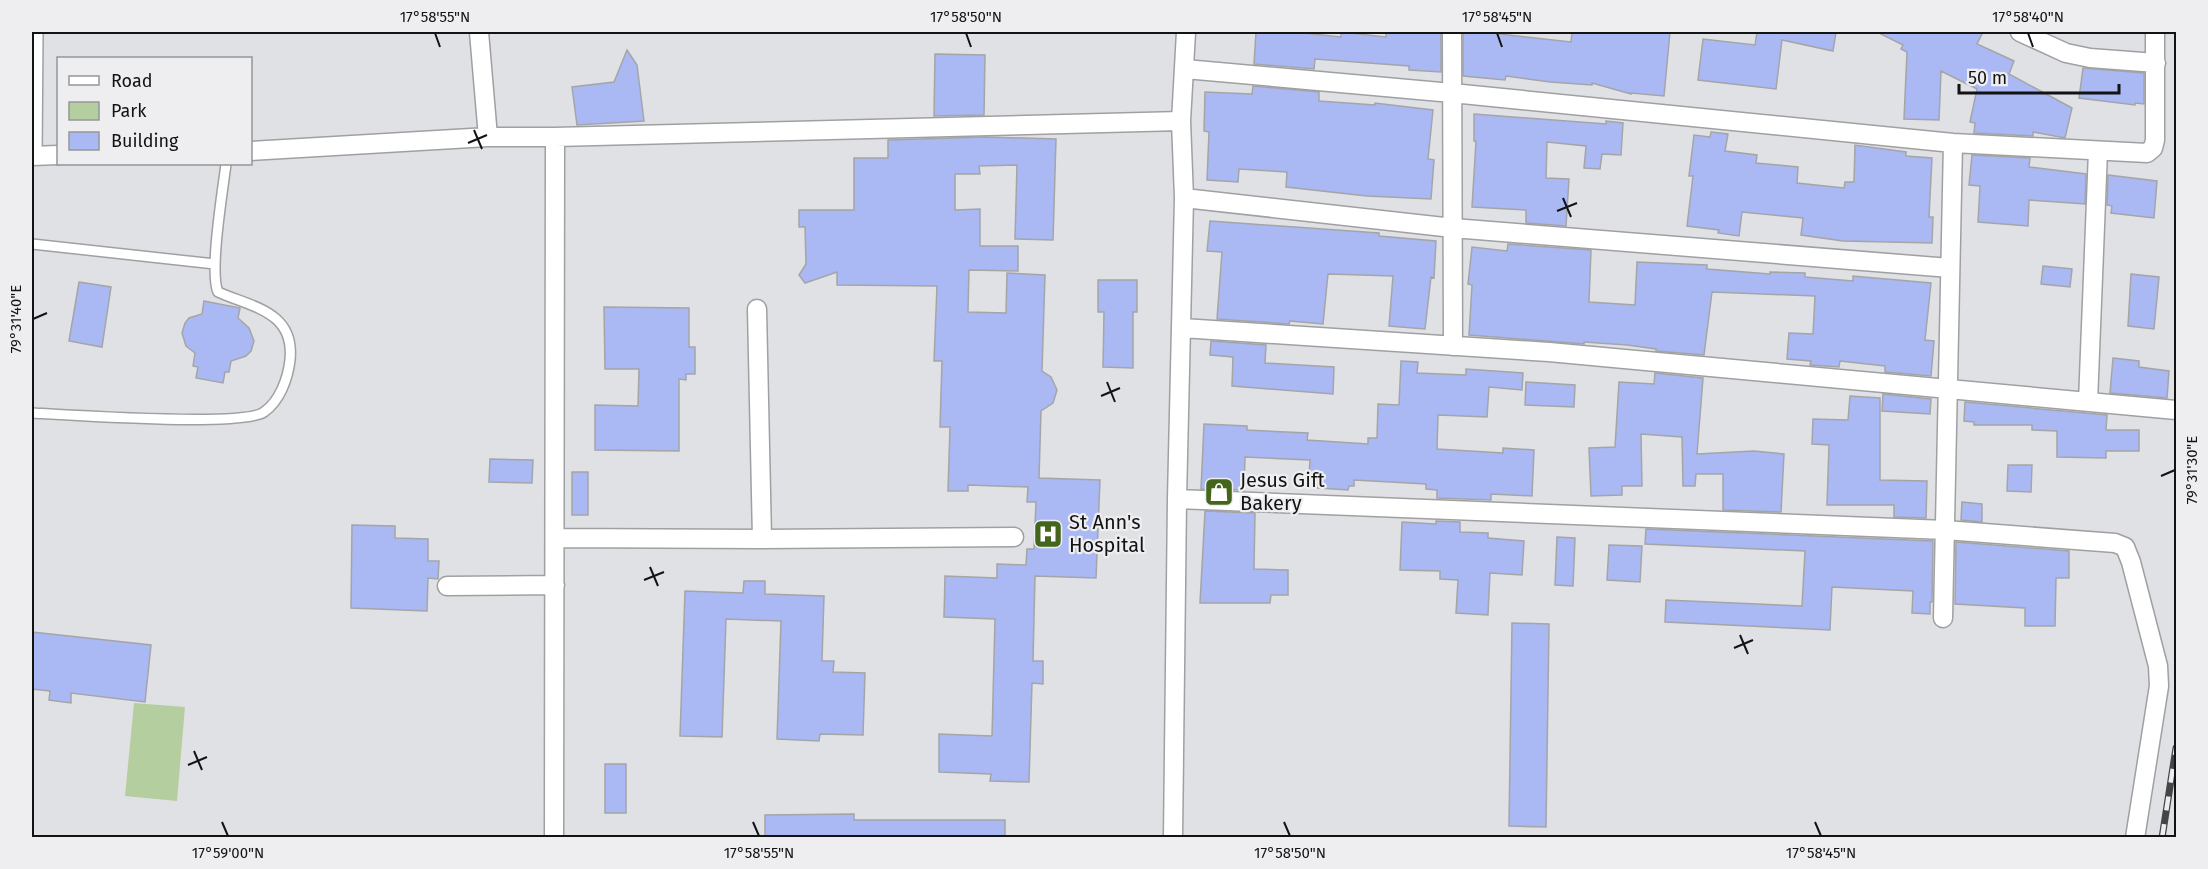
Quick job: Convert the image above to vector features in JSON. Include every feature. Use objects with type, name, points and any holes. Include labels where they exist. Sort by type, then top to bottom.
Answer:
[{"type":"street","points":[[479,32],[488,137]]},
{"type":"street","points":[[1173,837],[1177,499],[1184,198],[1181,121],[1186,32]]},
{"type":"street","points":[[1452,32],[1453,346]]},
{"type":"street","points":[[2020,32],[2066,53],[2090,58],[2156,63]]},
{"type":"street","points":[[1185,69],[1953,143],[2147,153],[2153,148],[2155,140],[2155,32]]},
{"type":"street","points":[[252,151],[488,137],[1181,121]]},
{"type":"street","points":[[555,137],[555,837]]},
{"type":"street","points":[[1943,618],[1953,143]]},
{"type":"street","points":[[2088,402],[2098,151]]},
{"type":"street","points":[[34,156],[57,155]]},
{"type":"street","points":[[1184,198],[1453,228],[1950,268]]},
{"type":"street","points":[[757,309],[762,539]]},
{"type":"street","points":[[1182,328],[1549,352],[2176,410]]},
{"type":"street","points":[[1177,499],[1945,530],[2115,543],[2125,547],[2131,562],[2158,666],[2159,686],[2135,837]]},
{"type":"street","points":[[555,538],[1014,537]]},
{"type":"street","points":[[447,586],[555,585]]},
{"type":"lane","points":[[34,156],[38,32]]},
{"type":"lane","points":[[32,413],[228,420],[263,414],[279,396],[289,370],[291,353],[286,331],[274,316],[257,306],[218,292],[215,285],[215,264],[226,165]]},
{"type":"lane","points":[[32,244],[215,264]]},
{"type":"green space","points":[[134,703],[185,707],[177,801],[125,796]]},
{"type":"building","points":[[1256,32],[1294,32],[1341,37],[1341,32],[1386,37],[1386,32],[1441,32],[1441,72],[1409,70],[1409,66],[1315,59],[1314,69],[1254,64]]},
{"type":"building","points":[[1463,32],[1571,42],[1572,32],[1670,32],[1664,96],[1631,94],[1592,83],[1592,85],[1550,82],[1506,76],[1505,80],[1463,76]]},
{"type":"building","points":[[1757,32],[1836,32],[1833,51],[1782,40],[1776,89],[1698,80],[1703,39],[1755,45]]},
{"type":"building","points":[[1877,32],[1983,32],[1977,44],[2014,61],[2009,74],[2072,108],[2065,138],[2033,132],[2033,136],[1974,133],[1975,123],[1970,122],[1977,89],[1941,71],[1939,120],[1904,119],[1907,52],[1901,49],[1903,45]]},
{"type":"building","points":[[627,50],[637,65],[644,121],[577,125],[572,87],[614,82]]},
{"type":"building","points":[[935,54],[985,55],[984,115],[934,116]]},
{"type":"building","points":[[2083,68],[2144,73],[2144,104],[2135,103],[2135,105],[2079,98]]},
{"type":"building","points":[[1253,86],[1319,92],[1319,101],[1375,105],[1375,103],[1433,110],[1428,159],[1434,160],[1431,199],[1367,196],[1286,187],[1287,172],[1239,169],[1238,182],[1207,180],[1209,132],[1204,131],[1205,92],[1252,94]]},
{"type":"building","points":[[1474,114],[1606,124],[1606,121],[1623,123],[1621,155],[1602,154],[1600,169],[1584,168],[1586,146],[1547,142],[1546,178],[1569,179],[1566,226],[1526,223],[1526,210],[1472,207],[1476,141],[1474,141]]},
{"type":"building","points":[[1711,132],[1728,134],[1725,151],[1757,155],[1756,163],[1798,167],[1797,183],[1844,188],[1845,182],[1854,182],[1855,145],[1906,152],[1906,156],[1932,158],[1929,217],[1933,217],[1932,243],[1843,241],[1801,235],[1803,218],[1742,212],[1739,236],[1718,233],[1719,230],[1687,226],[1693,176],[1689,176],[1694,135],[1710,137]]},
{"type":"building","points":[[985,137],[1056,139],[1053,240],[1015,239],[1017,165],[979,166],[980,174],[955,174],[955,210],[980,209],[980,246],[1018,246],[1018,271],[969,270],[968,312],[1006,313],[1007,273],[1045,275],[1042,371],[1051,377],[1057,390],[1053,403],[1041,411],[1039,478],[1100,480],[1096,578],[1035,576],[1033,661],[1043,661],[1043,684],[1032,683],[1029,782],[990,781],[991,774],[939,772],[939,734],[992,736],[995,619],[944,617],[945,576],[997,578],[997,564],[1026,565],[1027,549],[1034,549],[1036,502],[1027,502],[1028,487],[968,485],[968,491],[948,491],[950,427],[940,427],[942,361],[934,361],[937,286],[837,285],[837,272],[805,283],[799,275],[806,264],[805,227],[799,227],[799,210],[854,210],[854,158],[888,158],[888,140]]},
{"type":"building","points":[[1972,155],[2030,158],[2029,167],[2086,174],[2085,204],[2029,200],[2028,226],[1978,222],[1980,186],[1969,185]]},
{"type":"building","points":[[2108,175],[2157,181],[2154,218],[2111,213],[2112,206],[2107,205]]},
{"type":"building","points":[[1210,221],[1379,233],[1379,236],[1436,241],[1434,278],[1431,277],[1425,329],[1389,326],[1393,276],[1328,274],[1323,324],[1217,319],[1222,252],[1207,251]]},
{"type":"building","points":[[1508,244],[1591,250],[1589,302],[1635,305],[1637,262],[1707,265],[1707,269],[1770,274],[1770,272],[1805,273],[1805,277],[1853,281],[1853,276],[1931,283],[1925,340],[1934,341],[1931,376],[1885,372],[1885,366],[1840,361],[1839,367],[1810,365],[1811,361],[1787,359],[1789,333],[1813,334],[1815,296],[1712,292],[1704,355],[1656,351],[1656,349],[1627,345],[1469,335],[1472,285],[1468,284],[1472,247],[1507,251]]},
{"type":"building","points":[[2043,266],[2072,269],[2070,287],[2041,284]]},
{"type":"building","points":[[2131,274],[2159,277],[2154,329],[2128,326]]},
{"type":"building","points":[[1098,280],[1137,280],[1137,312],[1133,312],[1133,368],[1103,367],[1104,312],[1098,312]]},
{"type":"building","points":[[79,282],[111,287],[102,347],[69,341]]},
{"type":"building","points":[[204,301],[240,308],[238,318],[249,328],[254,341],[251,351],[246,356],[231,361],[229,372],[225,372],[223,383],[196,378],[198,367],[193,366],[195,353],[186,346],[182,333],[189,318],[202,314]]},
{"type":"building","points":[[604,307],[689,308],[689,347],[695,347],[695,374],[686,374],[686,380],[679,379],[679,451],[595,450],[595,405],[638,406],[639,369],[605,369]]},
{"type":"building","points":[[1211,341],[1266,345],[1265,363],[1334,367],[1333,394],[1232,386],[1233,357],[1210,355]]},
{"type":"building","points":[[2113,358],[2139,361],[2139,367],[2169,371],[2167,398],[2110,393]]},
{"type":"building","points":[[1401,361],[1418,362],[1417,373],[1466,375],[1466,369],[1523,373],[1522,390],[1489,387],[1487,417],[1438,415],[1437,449],[1503,453],[1503,448],[1534,450],[1532,496],[1491,494],[1491,500],[1437,498],[1437,490],[1426,489],[1426,484],[1354,480],[1354,486],[1349,486],[1348,490],[1318,488],[1314,487],[1315,475],[1309,475],[1310,460],[1245,457],[1244,490],[1201,489],[1204,424],[1247,426],[1247,430],[1308,433],[1307,440],[1368,444],[1368,438],[1377,438],[1378,404],[1399,405]]},
{"type":"building","points":[[1655,373],[1703,378],[1697,454],[1754,451],[1784,454],[1781,512],[1723,510],[1723,474],[1696,474],[1695,486],[1683,486],[1682,437],[1641,434],[1642,486],[1622,486],[1622,495],[1591,496],[1589,448],[1615,447],[1619,382],[1654,384]]},
{"type":"building","points":[[1526,382],[1575,385],[1574,407],[1525,405]]},
{"type":"building","points":[[1883,394],[1931,399],[1930,414],[1882,411]]},
{"type":"building","points":[[1850,396],[1880,398],[1880,480],[1927,481],[1926,518],[1894,517],[1894,505],[1827,505],[1829,445],[1812,444],[1813,419],[1848,420]]},
{"type":"building","points":[[1965,402],[2107,415],[2106,430],[2139,430],[2139,451],[2106,451],[2106,458],[2057,457],[2057,431],[2032,430],[2032,425],[1974,425],[1974,422],[1964,421]]},
{"type":"building","points":[[490,459],[533,460],[532,483],[489,482]]},
{"type":"building","points":[[2008,465],[2032,465],[2031,492],[2007,491]]},
{"type":"building","points":[[572,472],[588,472],[588,515],[572,515]]},
{"type":"building","points":[[1962,502],[1982,504],[1982,522],[1961,520]]},
{"type":"building","points":[[1205,511],[1255,513],[1254,569],[1288,570],[1288,595],[1271,595],[1270,603],[1200,603]]},
{"type":"building","points":[[1436,521],[1460,522],[1460,532],[1488,533],[1488,538],[1524,541],[1522,575],[1490,573],[1488,615],[1456,613],[1458,580],[1440,579],[1440,571],[1400,570],[1402,522],[1436,524]]},
{"type":"building","points":[[352,525],[395,526],[395,538],[428,539],[428,561],[439,561],[438,579],[428,578],[427,611],[351,608]]},
{"type":"building","points":[[1646,529],[1933,541],[1930,614],[1912,613],[1913,591],[1832,587],[1830,630],[1665,622],[1666,600],[1802,606],[1805,551],[1645,544]]},
{"type":"building","points":[[1557,537],[1575,538],[1573,586],[1555,585]]},
{"type":"building","points":[[1956,542],[2069,551],[2069,578],[2056,578],[2055,626],[2025,626],[2025,608],[1955,604]]},
{"type":"building","points":[[1609,545],[1642,546],[1640,582],[1607,580]]},
{"type":"building","points":[[744,581],[765,581],[765,594],[824,596],[822,661],[834,661],[833,672],[865,673],[863,735],[820,734],[819,741],[777,739],[781,621],[726,619],[722,737],[680,736],[685,591],[743,593]]},
{"type":"building","points":[[1512,623],[1549,624],[1546,827],[1509,826]]},
{"type":"building","points":[[32,632],[151,645],[145,702],[71,693],[71,703],[49,700],[50,691],[32,689]]},
{"type":"building","points":[[605,764],[626,764],[626,813],[605,813]]},
{"type":"building","points":[[854,814],[854,820],[1005,820],[1005,837],[765,837],[765,815]]},
{"type":"railway","points":[[2162,838],[2176,748]]},
{"type":"place","name":"Jesus Gift Bakery","points":[[1219,492]]},
{"type":"place","name":"St Ann's Hospital","points":[[1048,534]]}]
